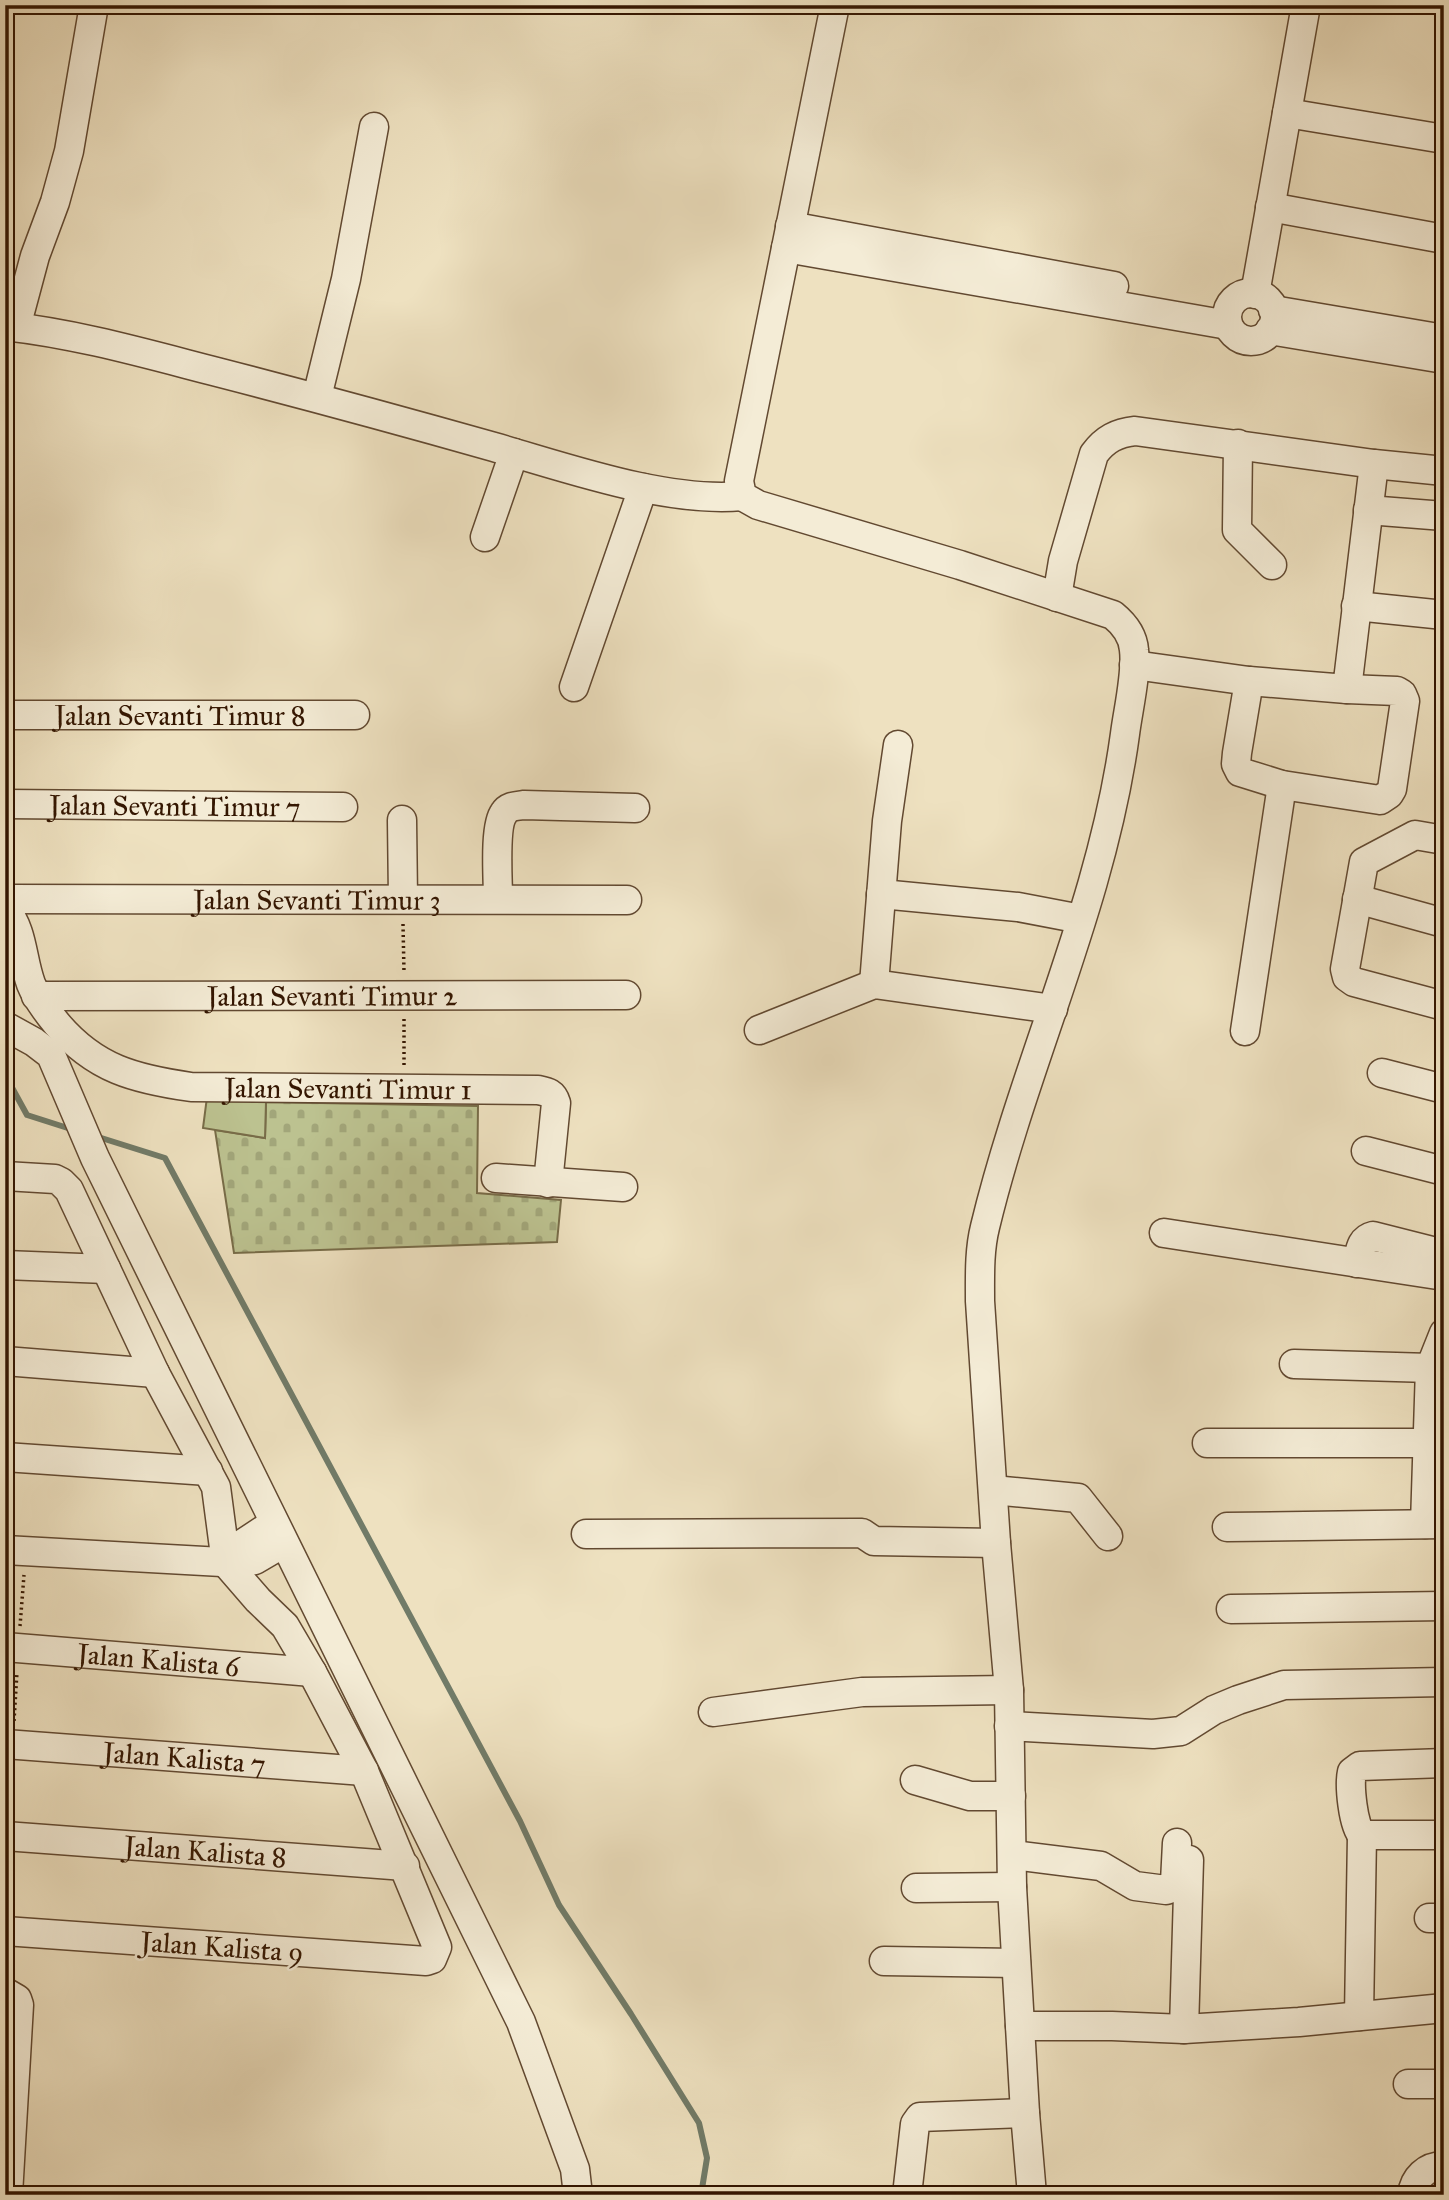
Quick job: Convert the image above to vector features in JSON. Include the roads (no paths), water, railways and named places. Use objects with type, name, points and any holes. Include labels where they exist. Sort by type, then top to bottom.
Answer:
[{"type":"street","points":[[94,5],[69,152],[55,202],[10,327],[75,336],[317,397],[643,488],[723,498],[742,496],[758,505],[960,565],[1113,615],[1126,627],[1131,638],[1134,665],[1114,798],[1098,864],[1023,1096],[984,1230],[980,1270],[996,1543],[1009,1690],[1012,1887],[1032,2195]]},
{"type":"street","points":[[742,496],[739,481],[835,5]]},
{"type":"street","points":[[1306,5],[1270,208],[1266,312],[1262,338],[1246,341],[1231,332],[1228,316],[1239,296],[1266,312],[1444,359]]},
{"type":"street","points":[[1287,113],[1444,139]]},
{"type":"street","points":[[317,397],[346,279],[374,127]]},
{"type":"street","points":[[1270,208],[1444,239]]},
{"type":"street","points":[[788,237],[1228,316]]},
{"type":"street","points":[[1266,312],[1444,339]]},
{"type":"street","points":[[1057,597],[1063,561],[1094,454],[1101,444],[1121,433],[1135,431],[1444,471]]},
{"type":"street","points":[[1238,444],[1237,530],[1272,565]]},
{"type":"street","points":[[485,537],[514,453]]},
{"type":"street","points":[[1347,689],[1374,464]]},
{"type":"street","points":[[574,687],[643,488]]},
{"type":"street","points":[[1368,510],[1444,516]]},
{"type":"street","points":[[1356,606],[1444,615]]},
{"type":"street","points":[[1134,665],[1249,681],[1397,691],[1404,697],[1405,706],[1389,794],[1375,800],[1282,785],[1245,774],[1237,768],[1249,681]]},
{"type":"street","name":"Jalan Sevanti Timur 8","points":[[5,715],[355,715]]},
{"type":"street","points":[[874,984],[887,821],[898,745]]},
{"type":"street","points":[[1245,1031],[1282,785]]},
{"type":"street","name":"Jalan Sevanti Timur 7","points":[[5,804],[343,807]]},
{"type":"street","points":[[498,898],[498,826],[510,807],[524,805],[635,808]]},
{"type":"street","points":[[402,820],[403,899]]},
{"type":"street","points":[[1444,839],[1412,836],[1367,859],[1362,866],[1345,969],[1347,977],[1354,982],[1444,1006]]},
{"type":"street","points":[[881,894],[1018,907],[1081,919]]},
{"type":"street","name":"Jalan Sevanti Timur 3","points":[[5,899],[627,900]]},
{"type":"street","points":[[1357,899],[1444,923]]},
{"type":"street","points":[[5,908],[16,922],[36,996]]},
{"type":"street","points":[[759,1030],[874,984],[1053,1009]]},
{"type":"street","name":"Jalan Sevanti Timur 2","points":[[36,996],[626,995]]},
{"type":"street","name":"Jalan Sevanti Timur 1","points":[[36,996],[76,1045],[106,1065],[148,1081],[191,1087],[548,1092],[554,1096],[556,1103],[548,1183]]},
{"type":"street","points":[[5,1026],[51,1055],[95,1158],[521,2022],[575,2169],[578,2195]]},
{"type":"street","points":[[1382,1073],[1444,1089]]},
{"type":"street","points":[[1366,1151],[1444,1171]]},
{"type":"street","points":[[5,1176],[47,1178],[61,1182],[69,1190],[155,1373],[216,1487],[226,1563],[285,1626],[364,1771],[405,1866]]},
{"type":"street","points":[[496,1178],[623,1187]]},
{"type":"street","points":[[1164,1233],[1444,1276]]},
{"type":"street","points":[[1357,1263],[1361,1245],[1367,1237],[1373,1236],[1444,1254]]},
{"type":"street","points":[[5,1265],[106,1269]]},
{"type":"street","points":[[1227,1527],[1434,1524],[1427,1443],[1430,1368],[1444,1333]]},
{"type":"street","points":[[5,1361],[155,1373]]},
{"type":"street","points":[[1294,1364],[1430,1368]]},
{"type":"street","points":[[1207,1443],[1427,1443]]},
{"type":"street","points":[[5,1457],[208,1471]]},
{"type":"street","points":[[993,1490],[1078,1498],[1108,1536]]},
{"type":"street","points":[[226,1563],[233,1550],[279,1533]]},
{"type":"street","points":[[586,1534],[862,1533],[874,1541],[996,1543]]},
{"type":"street","points":[[15,1551],[226,1563]]},
{"type":"street","points":[[1231,1609],[1444,1606]]},
{"type":"street","name":"Jalan Kalista 6","points":[[12,1648],[312,1672]]},
{"type":"street","points":[[1009,1726],[1153,1734],[1181,1731],[1214,1710],[1284,1685],[1444,1682]]},
{"type":"street","points":[[713,1712],[862,1692],[1009,1690]]},
{"type":"street","name":"Jalan Kalista 7","points":[[9,1744],[364,1771]]},
{"type":"street","points":[[1359,2016],[1362,1835],[1356,1826],[1352,1772],[1360,1766],[1444,1763]]},
{"type":"street","points":[[915,1780],[970,1796],[1011,1797]]},
{"type":"street","points":[[1362,1835],[1444,1835]]},
{"type":"street","name":"Jalan Kalista 8","points":[[6,1836],[405,1866]]},
{"type":"street","points":[[1013,1855],[1101,1866],[1135,1886],[1166,1890],[1172,1888],[1175,1882],[1183,1847],[1184,2029]]},
{"type":"street","name":"Jalan Kalista 9","points":[[5,1931],[426,1961],[432,1959],[438,1947],[405,1866]]},
{"type":"street","points":[[916,1888],[1012,1887]]},
{"type":"street","points":[[884,1961],[1016,1963]]},
{"type":"street","points":[[5,1992],[17,1999],[19,2005],[8,2195]]},
{"type":"street","points":[[1020,2026],[1184,2029],[1299,2022],[1444,2008]]},
{"type":"street","points":[[1408,2084],[1444,2084]]},
{"type":"street","points":[[907,2195],[915,2124],[920,2117],[1025,2113]]},
{"type":"street","points":[[1412,2195],[1415,2182],[1428,2169],[1444,2166]]},
{"type":"waterway","points":[[5,1081],[10,1084],[27,1115],[74,1130]]},
{"type":"waterway","points":[[95,1136],[165,1158],[520,1821],[559,1905],[699,2123],[707,2158],[701,2195]]}]
